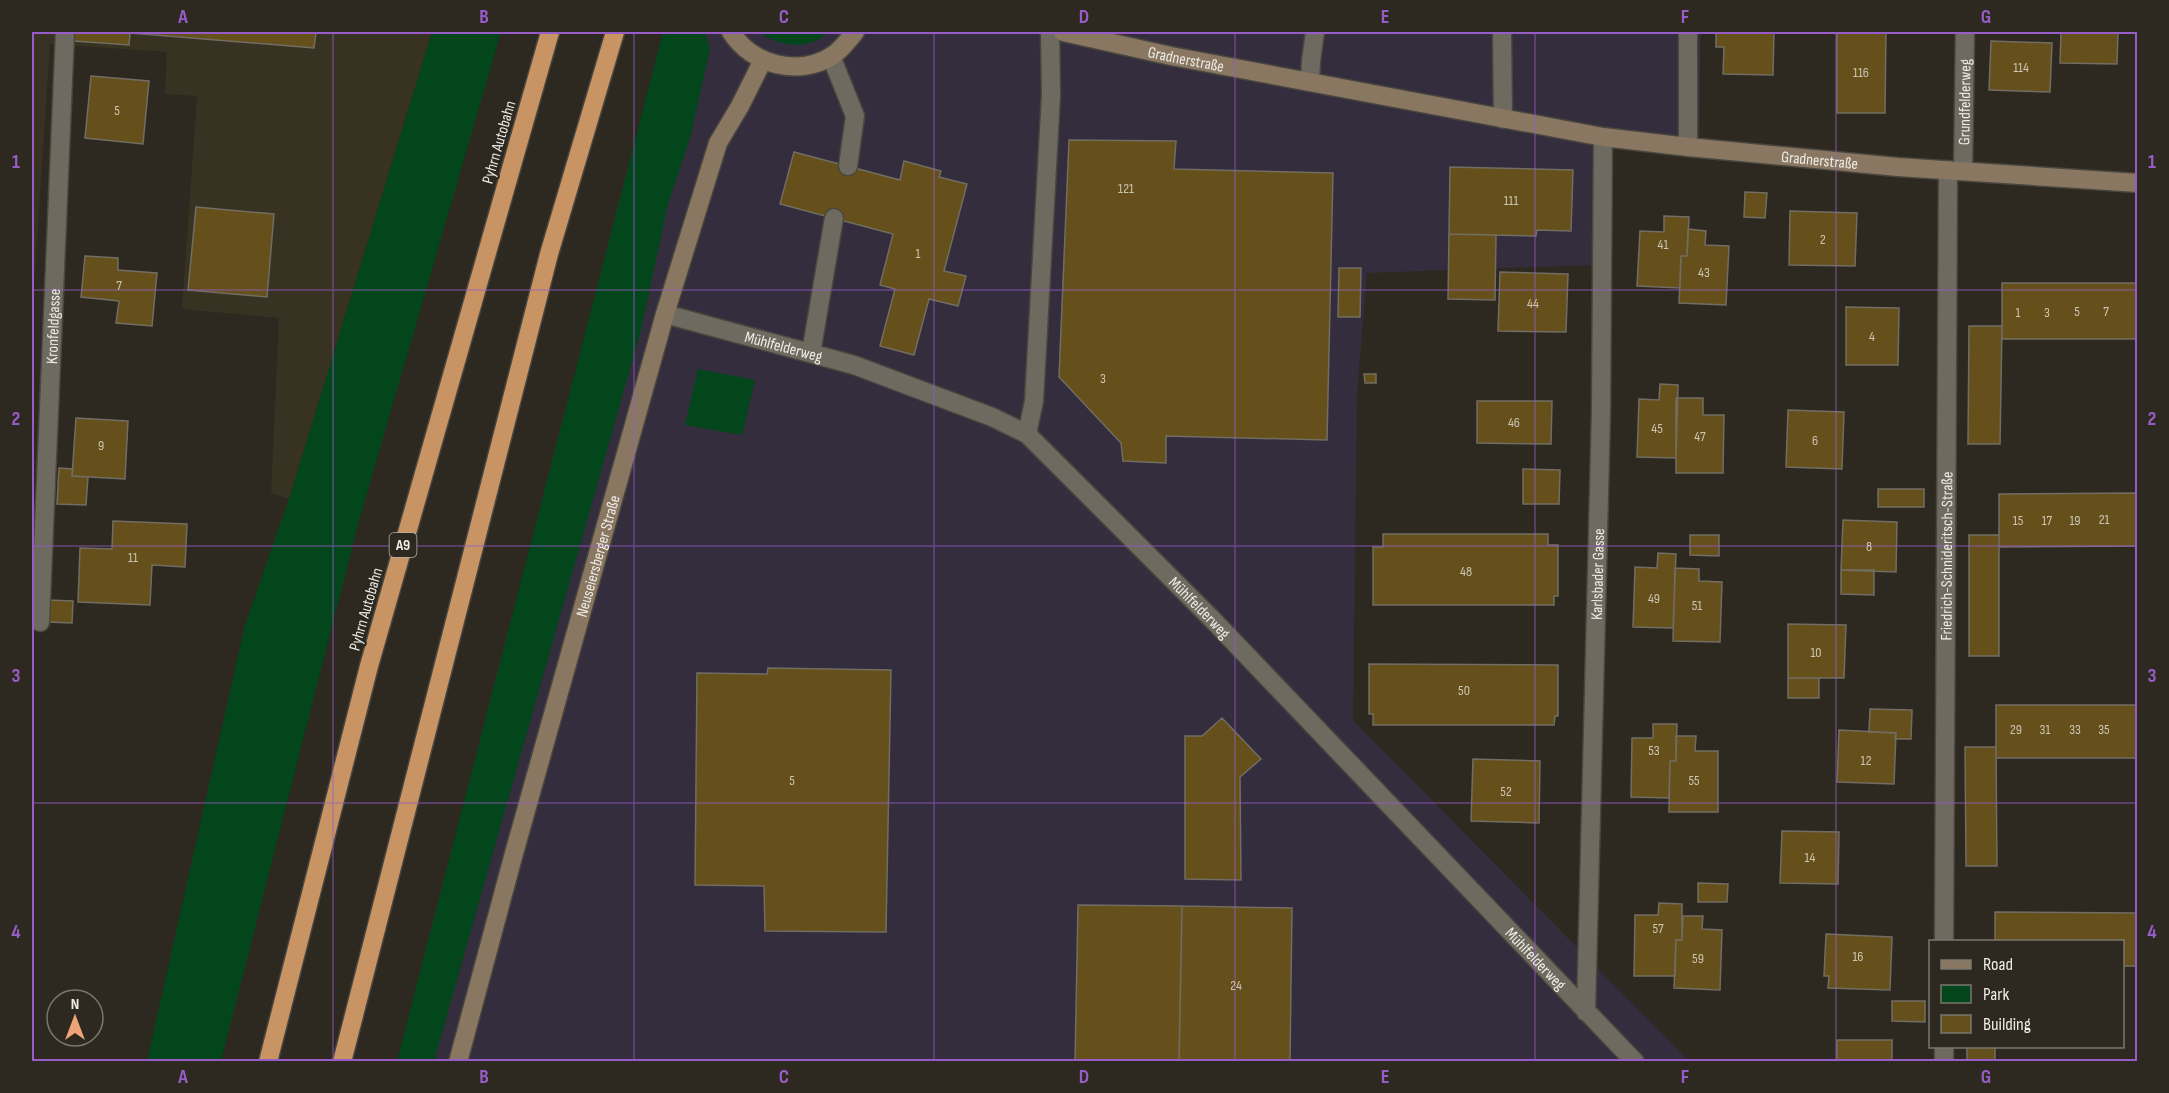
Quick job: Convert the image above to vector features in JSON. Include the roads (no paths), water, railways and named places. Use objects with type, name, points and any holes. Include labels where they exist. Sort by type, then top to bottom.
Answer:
[{"type":"highway","name":"Pyhrn Autobahn","points":[[268,1062],[369,666],[550,32]]},
{"type":"highway","points":[[342,1062],[549,254],[615,32]]},
{"type":"main road","points":[[731,32],[744,47],[763,60],[786,66],[821,61],[840,49],[855,32]]},
{"type":"main road","name":"Gradnerstraße","points":[[1063,32],[1171,56],[1603,136],[1688,147],[1955,171],[2138,183]]},
{"type":"main road","name":"Neuseiersberger Straße","points":[[458,1062],[525,811],[664,314],[718,143],[763,60]]},
{"type":"street","name":"Kronfeldgasse","points":[[40,622],[65,32]]},
{"type":"street","points":[[1027,434],[1034,401],[1050,95],[1050,32]]},
{"type":"street","points":[[1310,81],[1315,32]]},
{"type":"street","points":[[1502,32],[1503,118]]},
{"type":"street","points":[[1688,32],[1688,147]]},
{"type":"street","name":"Grundfelderweg","points":[[1955,171],[1965,32]]},
{"type":"street","points":[[831,56],[855,116],[848,166]]},
{"type":"street","name":"Karlsbader Gasse","points":[[1586,1012],[1601,412],[1603,136]]},
{"type":"street","name":"Friedrich-Schnideritsch-Straße","points":[[1944,940],[1955,171]]},
{"type":"street","points":[[811,353],[834,218]]},
{"type":"street","name":"Mühlfelderweg","points":[[664,314],[865,369],[992,417],[1027,434],[1211,618],[1635,1062]]}]
